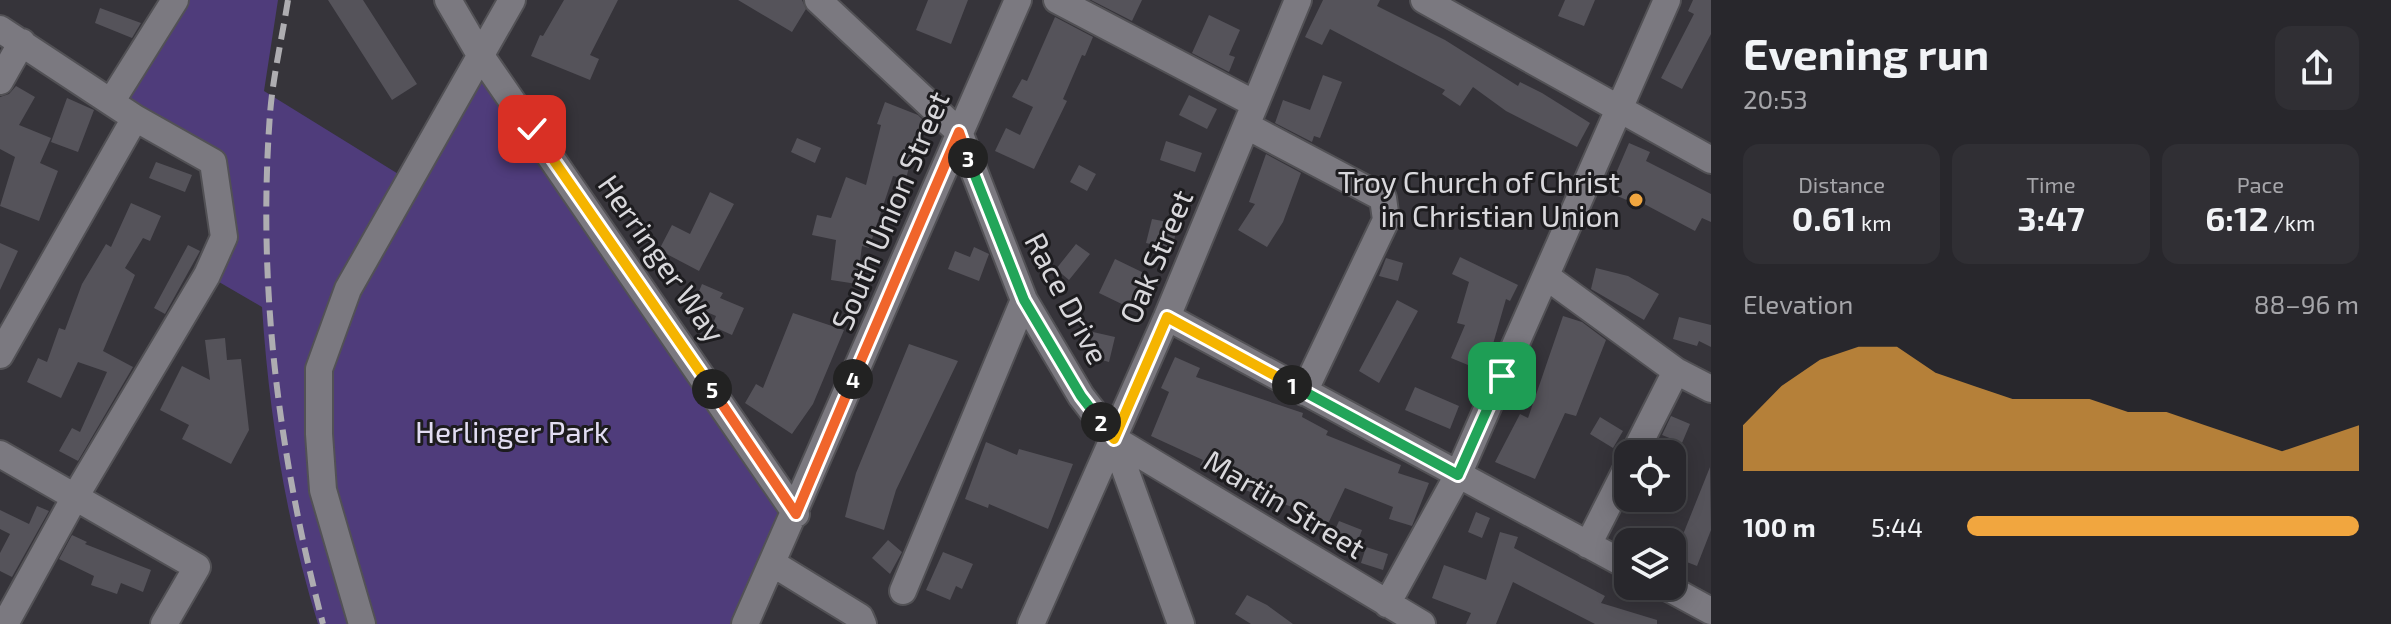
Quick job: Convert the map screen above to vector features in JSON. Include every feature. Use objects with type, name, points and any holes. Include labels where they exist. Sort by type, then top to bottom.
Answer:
[{"type":"street","points":[[111,102],[175,0]]},
{"type":"street","name":"Herringer Way","points":[[448,0],[479,53],[796,514]]},
{"type":"street","points":[[362,624],[323,490],[319,369],[348,289],[479,53],[512,0]]},
{"type":"street","name":"Race Drive","points":[[818,0],[959,132],[1024,300],[1081,396],[1114,439],[1181,624]]},
{"type":"street","name":"South Union Street","points":[[745,624],[796,514],[1018,0]]},
{"type":"street","points":[[1057,0],[1251,115],[1383,198],[1386,220],[1304,392]]},
{"type":"street","name":"Oak Street","points":[[1031,624],[1167,317],[1298,0]]},
{"type":"street","points":[[1424,0],[1623,108],[1711,160]]},
{"type":"street","points":[[1387,604],[1458,475],[1623,108],[1667,0]]},
{"type":"street","points":[[0,81],[11,36],[135,118],[213,162],[224,237],[207,275],[75,497],[5,624]]},
{"type":"street","points":[[0,355],[135,118]]},
{"type":"street","points":[[1547,277],[1676,371],[1711,389]]},
{"type":"street","points":[[903,591],[1024,300]]},
{"type":"street","points":[[1167,317],[1614,559]]},
{"type":"street","points":[[1641,440],[1676,371]]},
{"type":"street","name":"Martin Street","points":[[1114,439],[1422,624]]},
{"type":"street","points":[[0,454],[197,567],[164,624]]},
{"type":"street","points":[[1588,545],[1614,494]]},
{"type":"street","points":[[772,563],[860,617],[863,624]]},
{"type":"street","points":[[1686,596],[1711,609]]},
{"type":"green space","name":"Herlinger Park","points":[[175,0],[278,0],[264,91],[408,180],[479,53],[796,514],[745,624],[318,624],[288,507],[269,387],[262,307],[207,275],[224,237],[213,162],[111,102]]},
{"type":"building","points":[[328,0],[363,0],[417,84],[392,100]]},
{"type":"building","points":[[564,0],[618,0],[590,55],[599,59],[590,80],[531,56],[540,35],[543,36]]},
{"type":"building","points":[[738,0],[802,0],[806,9],[792,32]]},
{"type":"building","points":[[928,0],[968,0],[951,44],[916,30]]},
{"type":"building","points":[[1091,0],[1142,0],[1132,21]]},
{"type":"building","points":[[1323,0],[1380,0],[1377,6],[1445,40],[1518,86],[1520,82],[1542,93],[1590,123],[1577,147],[1506,111],[1473,87],[1460,106],[1442,94],[1445,90],[1330,29],[1322,45],[1305,37]]},
{"type":"building","points":[[1565,0],[1595,0],[1584,26],[1558,16]]},
{"type":"building","points":[[1693,0],[1711,0],[1711,34],[1682,89],[1661,78],[1694,14],[1688,11]]},
{"type":"building","points":[[100,8],[141,23],[132,38],[95,23]]},
{"type":"building","points":[[1209,15],[1240,30],[1229,55],[1235,57],[1229,72],[1192,53]]},
{"type":"building","points":[[1055,17],[1093,37],[1085,56],[1082,55],[1063,99],[1067,101],[1034,169],[995,151],[1006,128],[1020,135],[1033,107],[1012,97],[1022,79],[1027,81]]},
{"type":"building","points":[[1323,75],[1342,82],[1320,138],[1314,136],[1312,142],[1275,123],[1283,100],[1310,110]]},
{"type":"building","points":[[16,86],[35,97],[19,125],[51,138],[40,163],[58,171],[39,221],[0,206],[15,157],[0,149],[0,97],[9,94]]},
{"type":"building","points":[[1189,95],[1217,109],[1207,129],[1179,115]]},
{"type":"building","points":[[67,98],[94,110],[78,152],[51,142]]},
{"type":"building","points":[[885,102],[918,115],[926,123],[919,140],[916,139],[906,179],[893,176],[869,248],[862,246],[857,284],[831,280],[836,240],[812,235],[817,215],[831,218],[846,177],[866,185],[881,125],[877,124]]},
{"type":"building","points":[[797,138],[821,148],[815,163],[791,152]]},
{"type":"building","points":[[1166,141],[1202,153],[1195,172],[1160,160]]},
{"type":"building","points":[[1629,143],[1650,152],[1646,161],[1711,194],[1711,222],[1702,218],[1695,231],[1631,197],[1629,201],[1608,192]]},
{"type":"building","points":[[1266,154],[1301,173],[1283,222],[1267,247],[1238,230],[1255,204],[1249,202]]},
{"type":"building","points":[[156,162],[192,175],[185,192],[149,178]]},
{"type":"building","points":[[1079,165],[1096,174],[1087,191],[1070,182]]},
{"type":"building","points":[[710,192],[734,204],[699,271],[659,250],[672,225],[690,234]]},
{"type":"building","points":[[131,203],[161,216],[150,241],[143,238],[125,268],[135,275],[103,351],[133,367],[78,461],[59,451],[72,428],[80,432],[107,372],[78,362],[61,398],[27,382],[38,358],[47,362],[59,328],[65,330],[82,284],[106,244],[111,247]]},
{"type":"building","points":[[1152,219],[1178,224],[1172,249],[1146,243]]},
{"type":"building","points":[[0,243],[18,251],[0,290]]},
{"type":"building","points":[[1076,244],[1090,254],[1069,280],[1056,269]]},
{"type":"building","points":[[188,245],[200,251],[165,314],[154,308]]},
{"type":"building","points":[[974,247],[989,254],[979,281],[948,269],[955,251],[970,257]]},
{"type":"building","points":[[1460,257],[1518,285],[1510,301],[1506,299],[1493,344],[1496,345],[1485,372],[1451,358],[1465,325],[1457,323],[1469,282],[1452,274]]},
{"type":"building","points":[[1386,258],[1403,263],[1398,281],[1379,276]]},
{"type":"building","points":[[1115,259],[1146,274],[1130,308],[1099,293]]},
{"type":"building","points":[[1596,268],[1628,276],[1659,294],[1644,320],[1591,289]]},
{"type":"building","points":[[702,284],[723,293],[720,298],[744,308],[732,335],[712,326],[716,316],[693,306]]},
{"type":"building","points":[[1397,300],[1418,311],[1379,383],[1359,371]]},
{"type":"building","points":[[793,313],[844,330],[813,404],[792,434],[745,403],[756,384],[763,388]]},
{"type":"building","points":[[1563,316],[1582,322],[1606,340],[1576,416],[1565,413],[1535,479],[1495,462],[1520,414],[1528,418]]},
{"type":"building","points":[[1679,317],[1711,325],[1711,347],[1699,341],[1697,346],[1673,339]]},
{"type":"building","points":[[1093,332],[1115,337],[1109,362],[1087,356]]},
{"type":"building","points":[[225,338],[227,360],[241,359],[249,430],[231,464],[182,439],[189,425],[160,410],[182,366],[210,380],[205,340]]},
{"type":"building","points":[[909,344],[958,361],[896,490],[884,530],[845,517],[856,473]]},
{"type":"building","points":[[1175,357],[1200,368],[1196,377],[1303,413],[1302,417],[1328,431],[1326,435],[1401,465],[1398,473],[1429,483],[1412,526],[1389,519],[1393,507],[1345,488],[1327,526],[1311,519],[1314,515],[1237,487],[1200,465],[1203,460],[1151,436],[1169,392],[1161,388]]},
{"type":"building","points":[[1415,387],[1459,406],[1450,429],[1405,410]]},
{"type":"building","points":[[1671,416],[1690,424],[1683,440],[1662,435]]},
{"type":"building","points":[[1600,417],[1623,431],[1618,440],[1614,440],[1613,448],[1590,434]]},
{"type":"building","points":[[986,442],[1017,455],[1019,449],[1073,464],[1048,529],[989,504],[988,508],[965,499]]},
{"type":"building","points":[[1710,467],[1711,530],[1697,566],[1686,562],[1686,528]]},
{"type":"building","points":[[37,506],[49,511],[12,577],[0,571],[0,553],[10,534],[0,529],[0,510],[29,524]]},
{"type":"building","points":[[1476,512],[1490,518],[1482,538],[1468,532]]},
{"type":"building","points":[[1339,521],[1362,530],[1354,551],[1330,541]]},
{"type":"building","points":[[1500,532],[1518,537],[1514,548],[1605,596],[1601,603],[1657,620],[1657,624],[1595,624],[1513,582],[1496,624],[1466,624],[1471,613],[1432,598],[1444,565],[1486,580]]},
{"type":"building","points":[[72,535],[87,542],[85,544],[151,570],[143,592],[121,583],[117,594],[91,585],[94,576],[59,559]]},
{"type":"building","points":[[888,540],[902,552],[890,574],[872,558]]},
{"type":"building","points":[[1366,547],[1388,554],[1383,570],[1361,563]]},
{"type":"building","points":[[943,552],[973,564],[962,589],[956,586],[950,600],[926,590]]},
{"type":"building","points":[[1247,595],[1293,624],[1251,624],[1235,614]]},
{"type":"railway","points":[[288,0],[270,114],[267,179],[269,307],[283,435],[323,624]]},
{"type":"place","name":"Troy Church of Christ in Christian Union","points":[[1636,200]]},
{"type":"route","points":[[532,129],[796,514],[959,132],[1024,300],[1081,396],[1114,439],[1167,317],[1458,475],[1502,376]]}]
